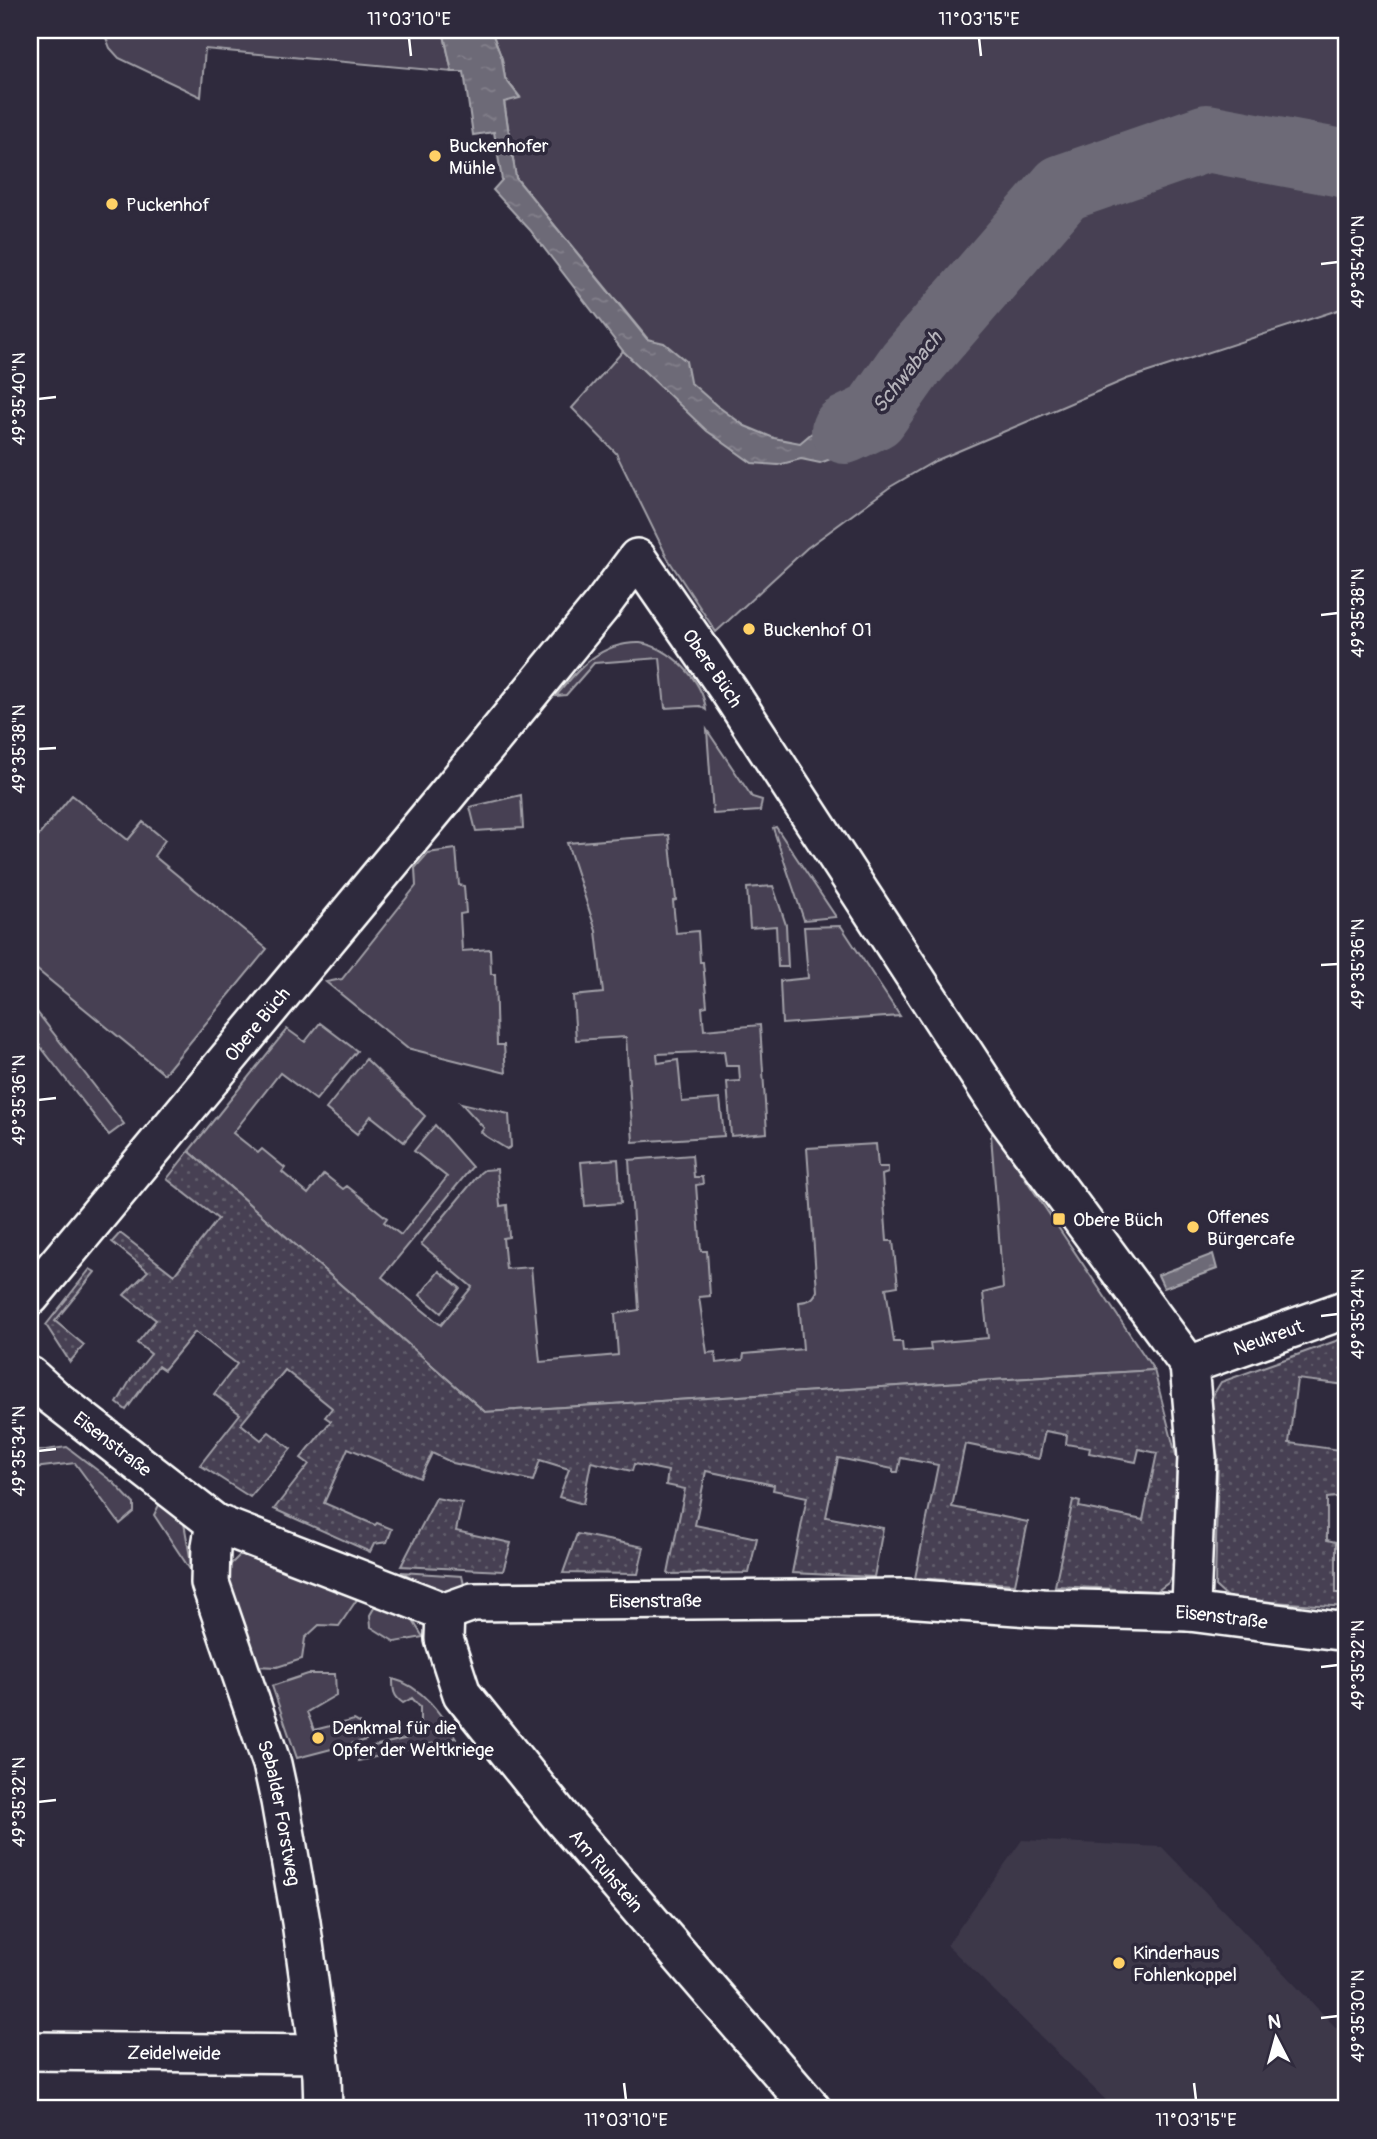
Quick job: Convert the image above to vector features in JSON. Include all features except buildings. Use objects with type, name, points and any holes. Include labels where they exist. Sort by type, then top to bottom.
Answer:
[{"type":"street","name":"Obere Büch","points":[[30,1297],[441,802],[602,605],[637,558],[736,703],[1006,1117],[1189,1365]]},
{"type":"street","name":"Neukreut","points":[[1189,1365],[1347,1309]]},
{"type":"street","points":[[1189,1365],[1197,1457],[1189,1612]]},
{"type":"street","name":"Eisenstraße","points":[[30,1376],[53,1397],[215,1523],[445,1612],[473,1602],[905,1598],[1043,1608],[1189,1612],[1347,1632]]},
{"type":"street","name":"Sebalder Forstweg","points":[[215,1523],[210,1583],[272,1764],[301,1922],[319,2053],[323,2109]]},
{"type":"street","name":"Am Ruhstein","points":[[445,1612],[444,1639],[462,1694],[564,1821],[812,2109]]},
{"type":"street","name":"Zeidelweide","points":[[30,2051],[319,2053]]},
{"type":"shaded area","points":[[103,30],[443,30],[452,72],[205,49],[201,97],[119,58],[110,48]]},
{"type":"shaded area","points":[[491,30],[1347,30],[1347,307],[1127,379],[935,461],[890,487],[807,548],[716,632],[668,559],[616,453],[572,408],[623,351],[647,338],[516,178],[504,101],[520,97],[505,78],[502,59]]},
{"type":"shaded area","points":[[640,643],[663,651],[683,667],[699,687],[706,710],[700,706],[665,708],[660,658],[594,663],[566,695],[556,696],[582,667],[602,652],[613,647]]},
{"type":"shaded area","points":[[707,730],[752,797],[762,800],[760,811],[713,814]]},
{"type":"shaded area","points":[[72,795],[128,840],[143,822],[165,840],[154,856],[267,949],[164,1074],[30,964],[30,846]]},
{"type":"shaded area","points":[[521,795],[523,828],[476,831],[470,807]]},
{"type":"shaded area","points":[[776,827],[836,917],[804,920],[773,828]]},
{"type":"shaded area","points":[[669,835],[676,900],[673,901],[676,933],[698,931],[707,1006],[702,1007],[704,1030],[760,1025],[767,1133],[731,1136],[727,1082],[740,1081],[739,1066],[726,1066],[724,1051],[657,1054],[658,1063],[678,1060],[682,1102],[720,1099],[724,1136],[633,1142],[626,1037],[576,1040],[573,996],[603,993],[596,931],[567,843]]},
{"type":"shaded area","points":[[456,849],[459,885],[464,886],[466,913],[460,914],[462,951],[490,949],[491,974],[495,974],[497,1045],[504,1045],[506,1073],[407,1048],[326,982],[342,979],[416,886],[415,868],[428,853]]},
{"type":"shaded area","points":[[773,886],[786,925],[788,967],[778,967],[776,926],[750,928],[747,888]]},
{"type":"shaded area","points":[[841,926],[900,1016],[782,1024],[780,981],[808,978],[804,927]]},
{"type":"shaded area","points":[[30,1003],[124,1124],[109,1135],[30,1033]]},
{"type":"shaded area","points":[[320,1023],[357,1051],[316,1100],[280,1073],[233,1133],[258,1153],[262,1149],[285,1168],[282,1172],[308,1194],[324,1174],[343,1189],[347,1186],[387,1218],[384,1222],[401,1235],[447,1177],[414,1151],[435,1125],[472,1167],[382,1277],[441,1325],[472,1287],[421,1244],[480,1173],[497,1169],[500,1206],[507,1205],[509,1237],[503,1238],[506,1269],[531,1267],[540,1362],[618,1355],[615,1314],[639,1310],[629,1160],[692,1155],[694,1177],[702,1177],[703,1184],[696,1185],[701,1251],[707,1251],[710,1296],[699,1297],[707,1353],[715,1352],[716,1363],[743,1360],[744,1354],[803,1349],[799,1302],[810,1300],[817,1291],[807,1148],[876,1144],[878,1167],[888,1167],[888,1173],[882,1175],[887,1241],[893,1241],[898,1286],[886,1288],[894,1342],[902,1342],[903,1352],[931,1350],[930,1343],[988,1338],[983,1293],[1003,1288],[991,1135],[994,1132],[1154,1370],[485,1412],[189,1151],[287,1029],[305,1042]]},
{"type":"shaded area","points":[[366,1059],[425,1116],[404,1142],[371,1116],[357,1134],[326,1109]]},
{"type":"shaded area","points":[[461,1103],[509,1114],[511,1147],[507,1149],[484,1135],[481,1132],[484,1128]]},
{"type":"shaded area","points":[[189,1151],[485,1412],[1154,1370],[1177,1459],[1174,1575],[1157,1591],[1055,1586],[1073,1500],[1080,1502],[1079,1507],[1143,1520],[1157,1453],[1139,1449],[1136,1462],[1089,1453],[1090,1448],[1066,1444],[1067,1435],[1045,1431],[1039,1459],[965,1444],[952,1507],[1028,1522],[1015,1584],[915,1578],[938,1465],[901,1458],[898,1472],[893,1472],[893,1469],[838,1458],[826,1517],[883,1528],[874,1577],[792,1573],[807,1497],[773,1490],[774,1485],[706,1471],[695,1525],[757,1538],[749,1573],[668,1574],[685,1489],[666,1485],[668,1471],[634,1464],[632,1471],[591,1462],[583,1504],[559,1497],[569,1469],[540,1460],[533,1481],[453,1463],[432,1453],[420,1478],[348,1448],[324,1503],[375,1525],[377,1523],[392,1529],[387,1542],[374,1544],[370,1552],[274,1509],[309,1464],[301,1458],[331,1421],[325,1417],[332,1408],[285,1370],[241,1424],[261,1440],[269,1432],[291,1449],[250,1497],[200,1465],[240,1414],[214,1394],[237,1364],[195,1332],[164,1370],[158,1366],[126,1410],[117,1403],[131,1379],[151,1354],[137,1343],[156,1320],[124,1295],[148,1271],[112,1242],[120,1233],[174,1275],[218,1219],[167,1179]]},
{"type":"shaded area","points":[[618,1159],[621,1203],[585,1206],[581,1162]]},
{"type":"shaded area","points":[[90,1269],[95,1272],[55,1321],[84,1345],[70,1362],[46,1325]]},
{"type":"shaded area","points":[[439,1271],[460,1288],[441,1313],[420,1295]]},
{"type":"shaded area","points":[[1347,1337],[1347,1385],[1297,1379],[1289,1443],[1347,1451],[1345,1496],[1327,1498],[1327,1540],[1336,1542],[1336,1593],[1347,1593],[1347,1607],[1229,1599],[1215,1586],[1218,1457],[1206,1407],[1221,1382]]},
{"type":"shaded area","points":[[67,1447],[114,1483],[134,1504],[134,1512],[120,1524],[75,1463],[34,1468],[30,1472],[30,1452]]},
{"type":"shaded area","points":[[436,1498],[462,1503],[456,1531],[511,1543],[503,1571],[401,1566]]},
{"type":"shaded area","points":[[160,1503],[184,1523],[193,1574],[154,1515]]},
{"type":"shaded area","points":[[577,1534],[644,1547],[638,1574],[563,1573]]},
{"type":"shaded area","points":[[253,1553],[362,1592],[339,1626],[319,1625],[305,1638],[302,1659],[277,1667],[255,1666],[228,1586],[228,1567],[241,1554]]},
{"type":"shaded area","points":[[401,1572],[462,1576],[465,1589],[437,1591]]},
{"type":"shaded area","points":[[377,1603],[410,1616],[423,1637],[395,1642],[371,1627],[370,1615]]},
{"type":"shaded area","points":[[308,1674],[335,1674],[336,1695],[307,1712],[314,1730],[354,1720],[363,1728],[366,1740],[297,1758],[272,1686]]},
{"type":"shaded area","points":[[393,1679],[422,1694],[456,1738],[358,1761],[356,1750],[408,1738],[420,1725],[420,1707],[412,1698],[403,1703],[397,1698]]},
{"type":"shaded area","name":"Kinderhaus Fohlenkoppel","points":[[1022,1840],[1162,1847],[1347,2039],[1347,2109],[1115,2109],[947,1945]]},
{"type":"water","points":[[443,30],[491,30],[502,59],[505,78],[520,98],[504,102],[516,178],[647,339],[664,343],[686,361],[690,382],[745,426],[774,438],[800,443],[813,432],[830,429],[881,384],[910,365],[893,410],[878,434],[858,449],[820,463],[801,459],[778,465],[752,463],[707,431],[623,351],[530,230],[493,190],[502,180],[494,132],[473,135],[464,72],[452,72]]},
{"type":"water","points":[[1213,1254],[1217,1269],[1164,1288],[1158,1275]]},
{"type":"waterway","name":"Schwabach","points":[[845,430],[874,416],[910,365],[1063,188],[1207,138],[1347,164]]},
{"type":"place","name":"Buckenhofer Mühle","points":[[435,156]]},
{"type":"place","name":"Puckenhof","points":[[112,204]]},
{"type":"place","name":"Buckenhof 01","points":[[749,629]]},
{"type":"place","name":"Obere Büch","points":[[1059,1219]]},
{"type":"place","name":"Offenes Bürgercafe","points":[[1193,1227]]},
{"type":"place","name":"Denkmal für die Opfer der Weltkriege","points":[[318,1738]]},
{"type":"place","name":"Kinderhaus Fohlenkoppel","points":[[1119,1963]]}]
